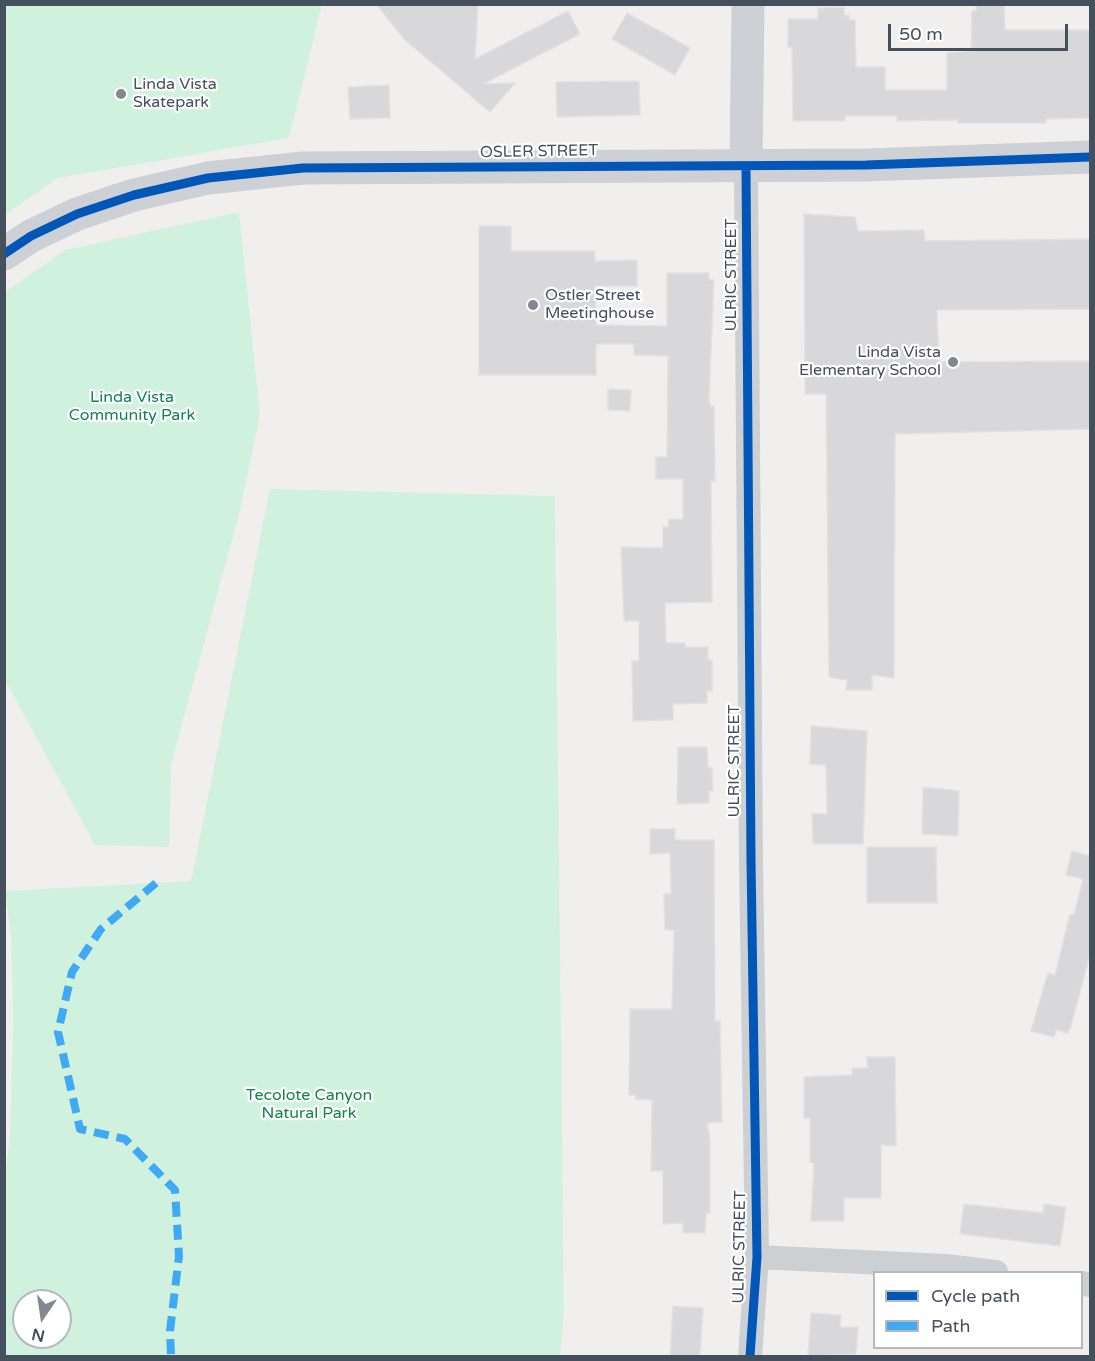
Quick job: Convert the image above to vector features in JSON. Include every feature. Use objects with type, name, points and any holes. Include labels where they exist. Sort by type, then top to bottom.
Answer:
[{"type":"street","name":"ULRIC STREET","points":[[748,4],[746,166],[751,861],[757,1257],[750,1356]]},
{"type":"street","name":"OSLER STREET","points":[[4,254],[32,236],[77,214],[134,195],[208,178],[303,168],[866,165],[1090,157]]},
{"type":"street","points":[[757,1257],[946,1266],[988,1271]]},
{"type":"green space","name":"Linda Vista Skatepark","points":[[4,5],[322,5],[289,138],[58,178],[5,215]]},
{"type":"green space","name":"Linda Vista Community Park","points":[[239,212],[260,415],[240,510],[171,765],[169,847],[95,845],[5,680],[5,292],[65,250]]},
{"type":"green space","name":"Tecolote Canyon Natural Park","points":[[270,489],[555,496],[564,1312],[560,1356],[5,1356],[4,1188],[10,1134],[13,1019],[11,937],[5,891],[191,881]]},
{"type":"building","points":[[376,4],[478,4],[475,59],[568,11],[580,34],[483,84],[515,83],[490,112],[404,39]]},
{"type":"building","points":[[976,4],[1004,4],[1005,30],[1090,30],[1090,118],[1046,119],[1046,123],[958,123],[958,120],[897,121],[897,116],[845,116],[845,121],[793,121],[792,47],[788,47],[788,19],[818,19],[818,8],[844,7],[844,16],[849,15],[849,20],[855,20],[856,67],[885,67],[885,90],[947,90],[947,53],[971,51],[972,11],[976,11]]},
{"type":"building","points":[[627,13],[690,48],[675,75],[612,39]]},
{"type":"building","points":[[639,81],[640,115],[557,117],[556,82]]},
{"type":"building","points":[[389,85],[390,118],[350,119],[348,87]]},
{"type":"building","points":[[804,214],[855,217],[858,231],[924,230],[925,241],[1090,239],[1090,309],[937,310],[939,362],[1090,361],[1090,429],[895,434],[894,678],[872,675],[872,690],[846,690],[847,680],[829,677],[826,394],[805,394]]},
{"type":"building","points":[[479,226],[511,226],[511,251],[595,251],[595,261],[637,260],[637,286],[595,286],[596,325],[667,326],[667,273],[709,273],[709,280],[714,280],[709,399],[711,407],[714,406],[715,481],[711,481],[712,602],[665,603],[666,643],[685,643],[685,647],[708,647],[708,660],[712,660],[712,691],[707,691],[707,703],[673,704],[673,720],[633,721],[632,661],[639,661],[639,621],[624,621],[621,547],[663,548],[663,527],[668,527],[669,519],[683,519],[683,479],[656,479],[656,457],[667,457],[668,356],[634,355],[634,344],[596,344],[596,375],[479,375]]},
{"type":"building","points":[[608,389],[631,390],[630,411],[608,410]]},
{"type":"building","points":[[811,726],[867,731],[863,844],[813,844],[812,813],[827,814],[826,765],[810,764]]},
{"type":"building","points":[[678,747],[707,747],[708,767],[712,768],[713,791],[709,791],[709,803],[677,804]]},
{"type":"building","points":[[923,787],[959,791],[958,836],[922,834]]},
{"type":"building","points":[[650,829],[675,829],[675,840],[714,840],[715,1021],[720,1021],[722,1122],[707,1123],[710,1140],[710,1213],[706,1213],[705,1233],[683,1233],[683,1223],[663,1224],[663,1171],[651,1171],[652,1100],[635,1099],[636,1095],[629,1095],[630,1009],[672,1009],[674,930],[665,930],[664,894],[671,894],[670,853],[650,854]]},
{"type":"building","points":[[867,847],[936,847],[937,903],[867,903]]},
{"type":"building","points":[[1072,851],[1090,856],[1090,955],[1070,1029],[1067,1033],[1056,1030],[1054,1037],[1031,1031],[1048,973],[1055,975],[1070,914],[1074,915],[1083,879],[1066,875]]},
{"type":"building","points":[[867,1057],[895,1057],[896,1146],[881,1145],[881,1198],[844,1198],[844,1221],[811,1221],[814,1163],[810,1162],[810,1118],[804,1118],[804,1077],[852,1075],[852,1068],[868,1068]]},
{"type":"building","points":[[964,1204],[1043,1213],[1044,1204],[1066,1207],[1060,1246],[960,1234]]},
{"type":"building","points":[[673,1306],[703,1308],[700,1356],[670,1356]]},
{"type":"building","points":[[811,1313],[841,1315],[840,1327],[858,1327],[856,1354],[808,1356]]},
{"type":"marked path","points":[[156,883],[101,929],[72,972],[58,1032],[80,1129],[125,1139],[175,1190],[179,1256],[170,1331],[171,1356]]},
{"type":"cycle path","points":[[4,254],[31,236],[77,214],[134,195],[208,178],[303,168],[866,165],[1090,157]]},
{"type":"cycle path","points":[[746,166],[751,861],[757,1257],[750,1356]]},
{"type":"place","name":"Linda Vista Skatepark","points":[[121,94]]},
{"type":"place","name":"Ostler Street Meetinghouse","points":[[533,305]]},
{"type":"place","name":"Linda Vista Elementary School","points":[[953,362]]}]
